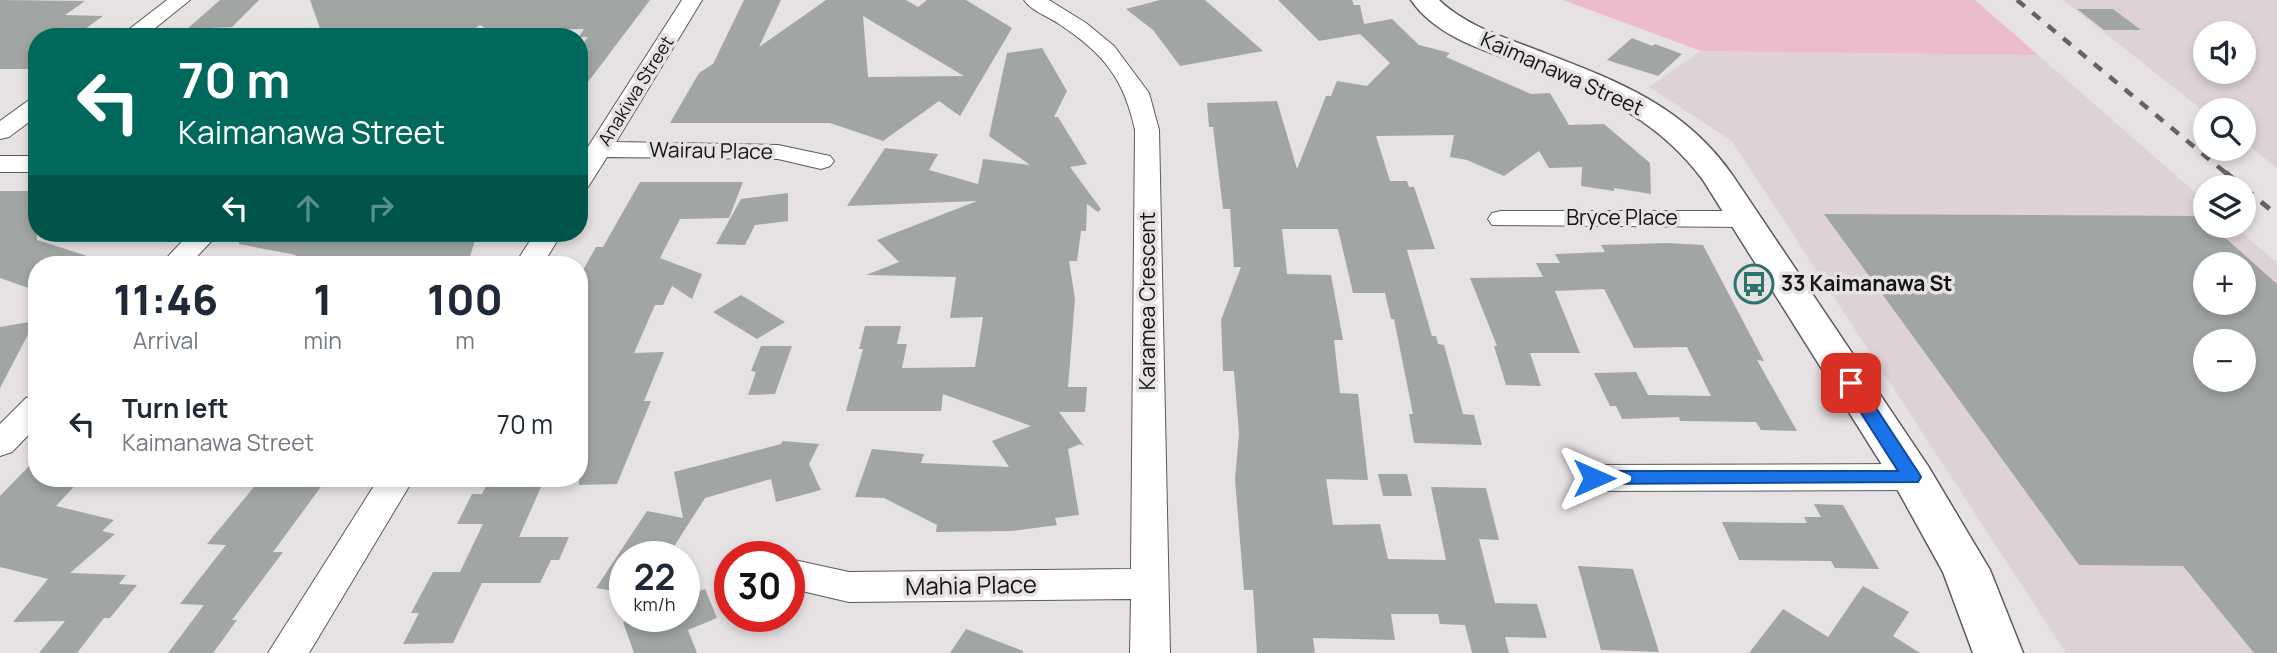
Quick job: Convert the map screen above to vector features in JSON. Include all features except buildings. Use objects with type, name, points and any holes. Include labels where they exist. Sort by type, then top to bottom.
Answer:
[{"type":"street","points":[[142,28],[180,0]]},
{"type":"street","name":"Anakiwa Street","points":[[588,168],[692,0]]},
{"type":"street","name":"Karamea Crescent","points":[[1034,0],[1074,22],[1119,64],[1138,93],[1147,130],[1150,653]]},
{"type":"street","name":"Kaimanawa Street","points":[[1424,0],[1441,17],[1465,31],[1596,85],[1663,120],[1692,144],[1912,477],[1966,570],[1998,653]]},
{"type":"street","points":[[0,132],[28,112]]},
{"type":"street","name":"Wairau Place","points":[[600,149],[778,152],[821,161]]},
{"type":"street","points":[[0,164],[28,164]]},
{"type":"street","name":"Bryce Place","points":[[1501,219],[1744,219]]},
{"type":"street","points":[[183,256],[196,242]]},
{"type":"street","points":[[0,444],[28,415]]},
{"type":"street","points":[[1594,478],[1912,477]]},
{"type":"street","points":[[288,653],[391,487]]},
{"type":"street","name":"Mahia Place","points":[[805,577],[849,587],[1150,584]]},
{"type":"shaded area","points":[[1563,0],[1975,0],[2038,55],[1701,51]]},
{"type":"shaded area","points":[[2063,0],[2277,0],[2277,168],[2256,151],[2256,98],[2193,98],[2193,103]]},
{"type":"shaded area","points":[[1701,51],[2038,55],[2193,191],[2193,238],[2248,238],[2277,263],[2277,653],[2066,653],[1732,141],[1649,87]]},
{"type":"railway","points":[[2017,0],[2227,174]]},
{"type":"railway","points":[[2225,172],[2229,175]]},
{"type":"railway","points":[[2256,198],[2277,215]]},
{"type":"place","name":"33 Kaimanawa St","points":[[1754,284]]},
{"type":"route","points":[[1594,478],[1912,477],[1851,383]]}]
